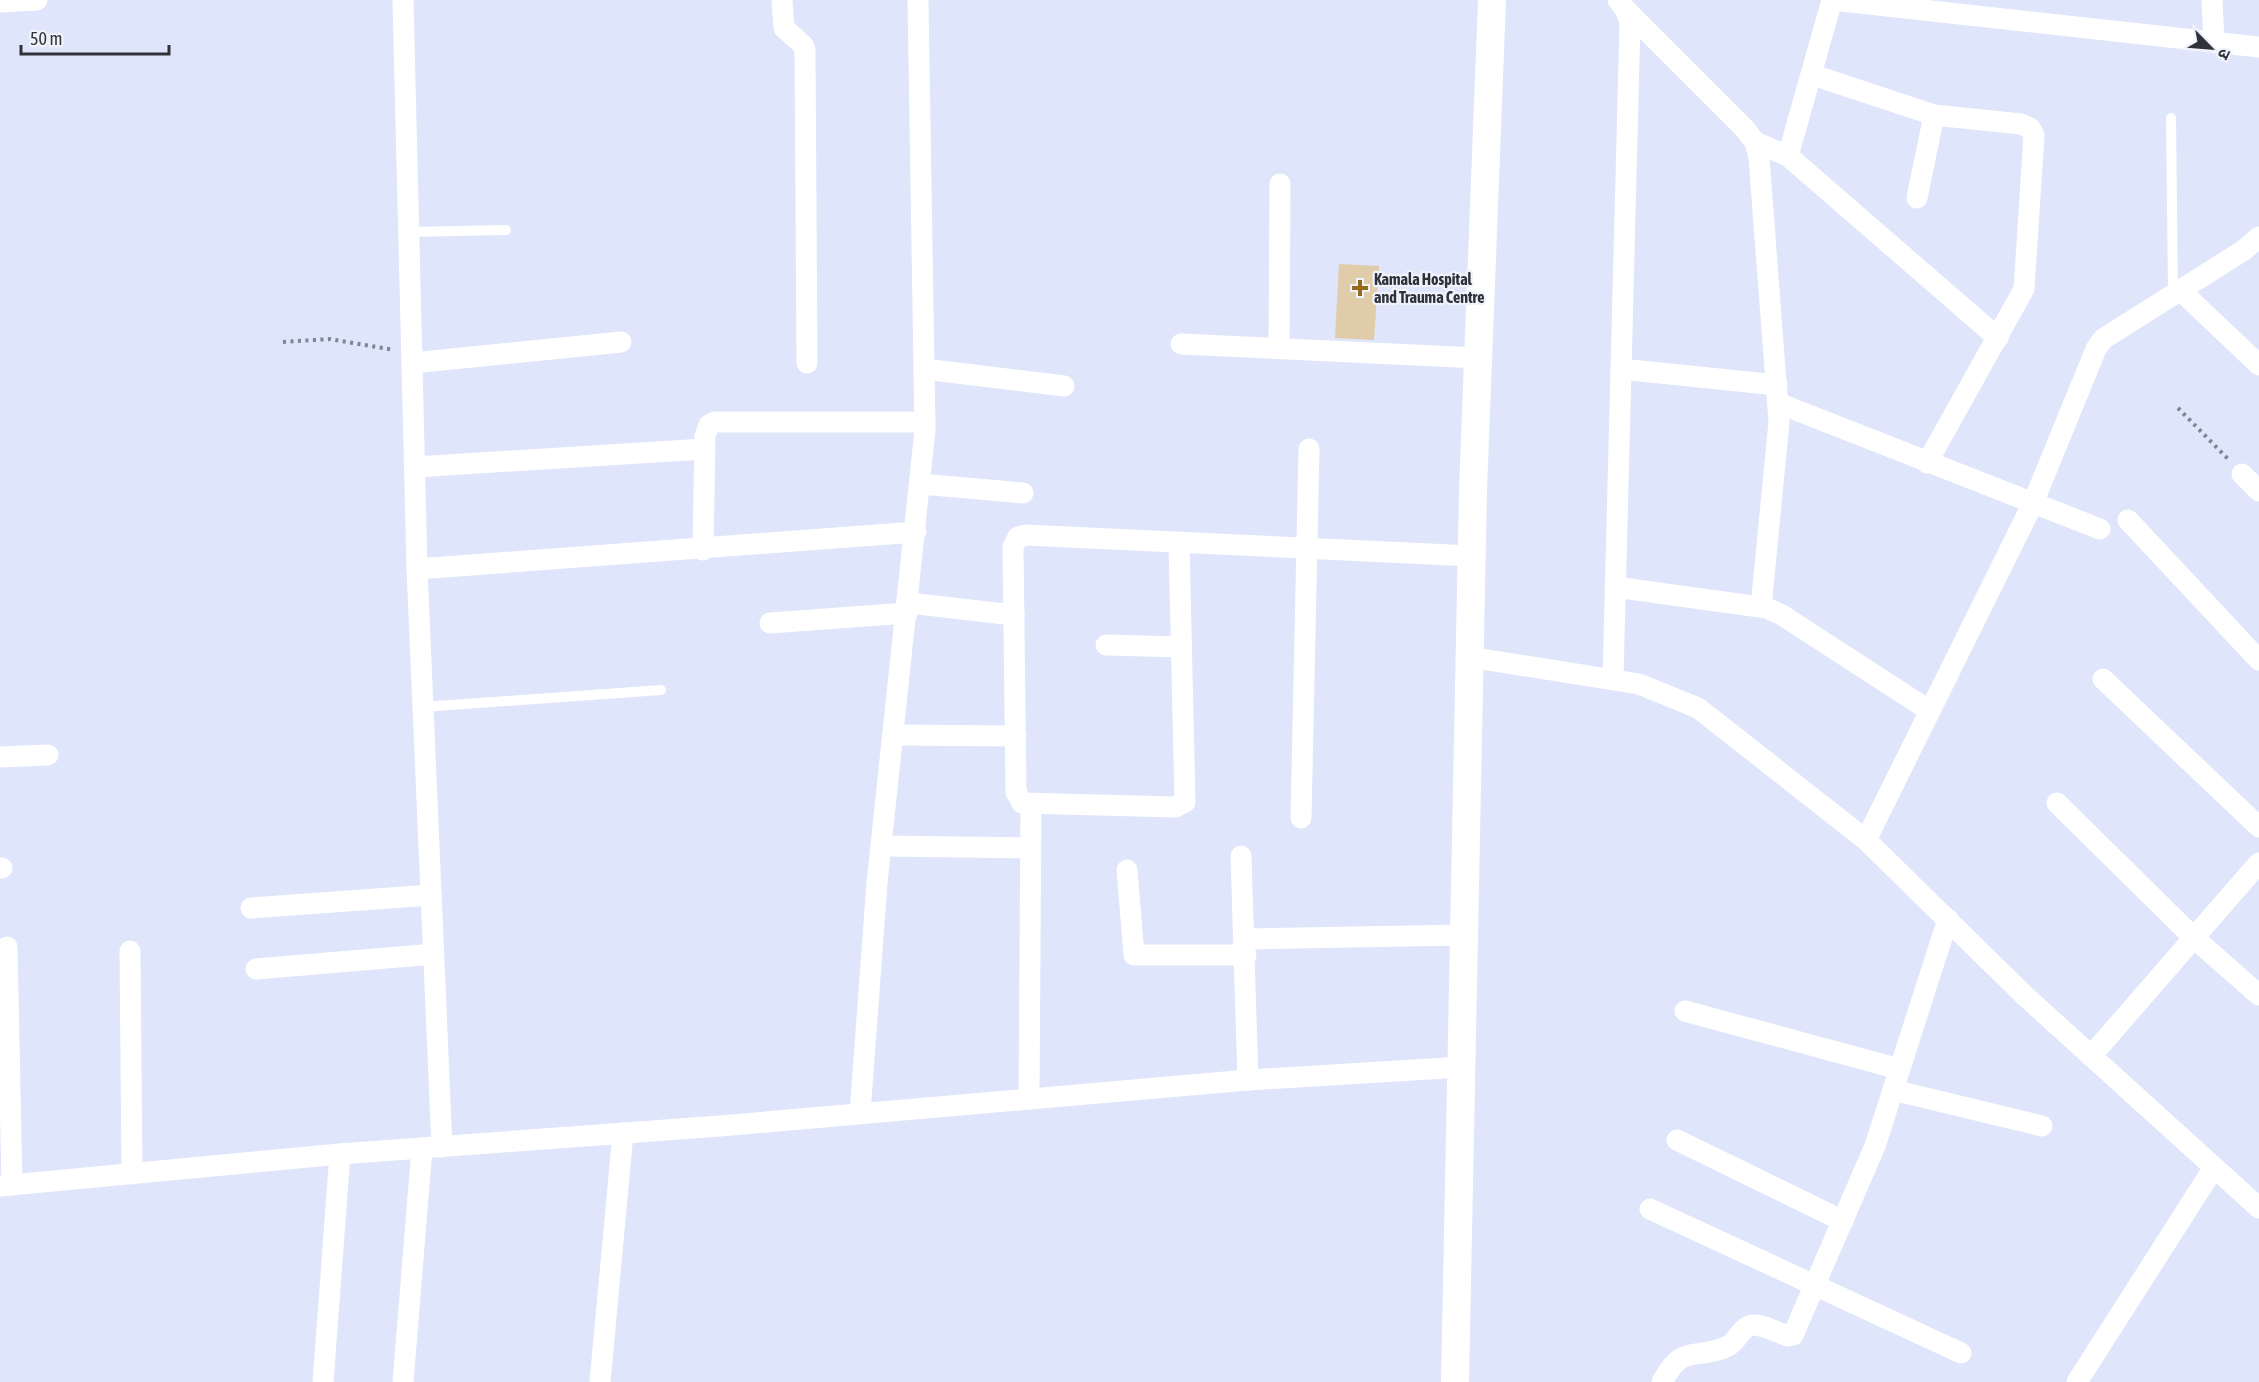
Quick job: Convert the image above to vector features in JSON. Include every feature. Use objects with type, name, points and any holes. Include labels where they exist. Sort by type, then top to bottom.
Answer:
[{"type":"main road","points":[[1455,1382],[1469,657],[1492,0]]},
{"type":"street","points":[[0,2],[37,0]]},
{"type":"street","points":[[403,0],[417,569],[434,954],[432,1148],[403,1382]]},
{"type":"street","points":[[782,0],[784,28],[803,45],[805,50],[807,363]]},
{"type":"street","points":[[860,1113],[881,846],[921,484],[925,422],[918,0]]},
{"type":"street","points":[[1788,156],[1813,75],[1832,0],[2259,47]]},
{"type":"street","points":[[2212,0],[2214,42]]},
{"type":"street","points":[[1621,4],[1755,142],[1788,156],[1998,338]]},
{"type":"street","points":[[1613,679],[1630,22],[1621,4]]},
{"type":"street","points":[[1813,75],[1934,115],[2021,124],[2030,128],[2034,135],[2024,289],[1927,463]]},
{"type":"street","points":[[1917,198],[1934,115]]},
{"type":"street","points":[[1755,142],[1759,158],[1778,394],[1761,607]]},
{"type":"street","points":[[1279,348],[1280,184]]},
{"type":"street","points":[[1866,840],[2033,503],[2096,349],[2103,339],[2244,250],[2259,237]]},
{"type":"street","points":[[2176,292],[2259,365]]},
{"type":"street","points":[[412,359],[621,342]]},
{"type":"street","points":[[1180,344],[1478,358]]},
{"type":"street","points":[[924,369],[1064,387]]},
{"type":"street","points":[[1621,369],[1778,394],[1927,463],[2100,529]]},
{"type":"street","points":[[703,550],[704,449],[706,430],[715,422],[925,422]]},
{"type":"street","points":[[415,467],[704,449]]},
{"type":"street","points":[[1301,818],[1309,449]]},
{"type":"street","points":[[2242,474],[2259,491]]},
{"type":"street","points":[[921,484],[1023,492]]},
{"type":"street","points":[[2128,520],[2259,660]]},
{"type":"street","points":[[417,569],[703,550],[916,532]]},
{"type":"street","points":[[1179,542],[1185,802],[1175,807],[1031,804],[1018,800],[1013,547],[1018,537],[1025,535],[1179,542],[1308,548],[1472,556]]},
{"type":"street","points":[[1615,587],[1761,607],[1782,615],[1930,711]]},
{"type":"street","points":[[770,622],[908,608],[1014,615]]},
{"type":"street","points":[[1106,645],[1182,647]]},
{"type":"street","points":[[1469,657],[1613,679],[1656,690],[1698,708],[1866,840],[2091,1056],[2213,1169],[2259,1208]]},
{"type":"street","points":[[2103,679],[2259,827]]},
{"type":"street","points":[[894,735],[1016,736]]},
{"type":"street","points":[[0,757],[48,755]]},
{"type":"street","points":[[2057,803],[2194,938],[2259,995]]},
{"type":"street","points":[[1029,1099],[1031,804]]},
{"type":"street","points":[[881,846],[1030,848]]},
{"type":"street","points":[[1241,856],[1246,947],[1248,1080]]},
{"type":"street","points":[[2091,1056],[2259,862]]},
{"type":"street","points":[[1127,870],[1134,955],[1463,935]]},
{"type":"street","points":[[251,908],[431,895]]},
{"type":"street","points":[[1662,1382],[1676,1360],[1684,1356],[1724,1348],[1735,1342],[1746,1328],[1752,1325],[1788,1336],[1793,1335],[1875,1146],[1948,919]]},
{"type":"street","points":[[7,947],[6,1186],[340,1154],[623,1133],[1248,1080],[1462,1067]]},
{"type":"street","points":[[130,951],[132,1174]]},
{"type":"street","points":[[256,969],[434,954]]},
{"type":"street","points":[[1685,1011],[1899,1069]]},
{"type":"street","points":[[1893,1090],[2042,1126]]},
{"type":"street","points":[[600,1382],[623,1133]]},
{"type":"street","points":[[1677,1140],[1843,1221]]},
{"type":"street","points":[[323,1382],[340,1154]]},
{"type":"street","points":[[2078,1382],[2213,1169]]},
{"type":"street","points":[[1650,1209],[1960,1353]]},
{"type":"lane","points":[[2171,118],[2176,292]]},
{"type":"lane","points":[[409,232],[506,230]]},
{"type":"lane","points":[[423,707],[661,690]]},
{"type":"path","points":[[283,342],[330,339],[412,359]]},
{"type":"path","points":[[2178,408],[2242,474]]},
{"type":"building","points":[[1339,264],[1379,266],[1374,340],[1335,338]]},
{"type":"place","name":"Kamala Hospital and Trauma Centre","points":[[1360,288]]}]
